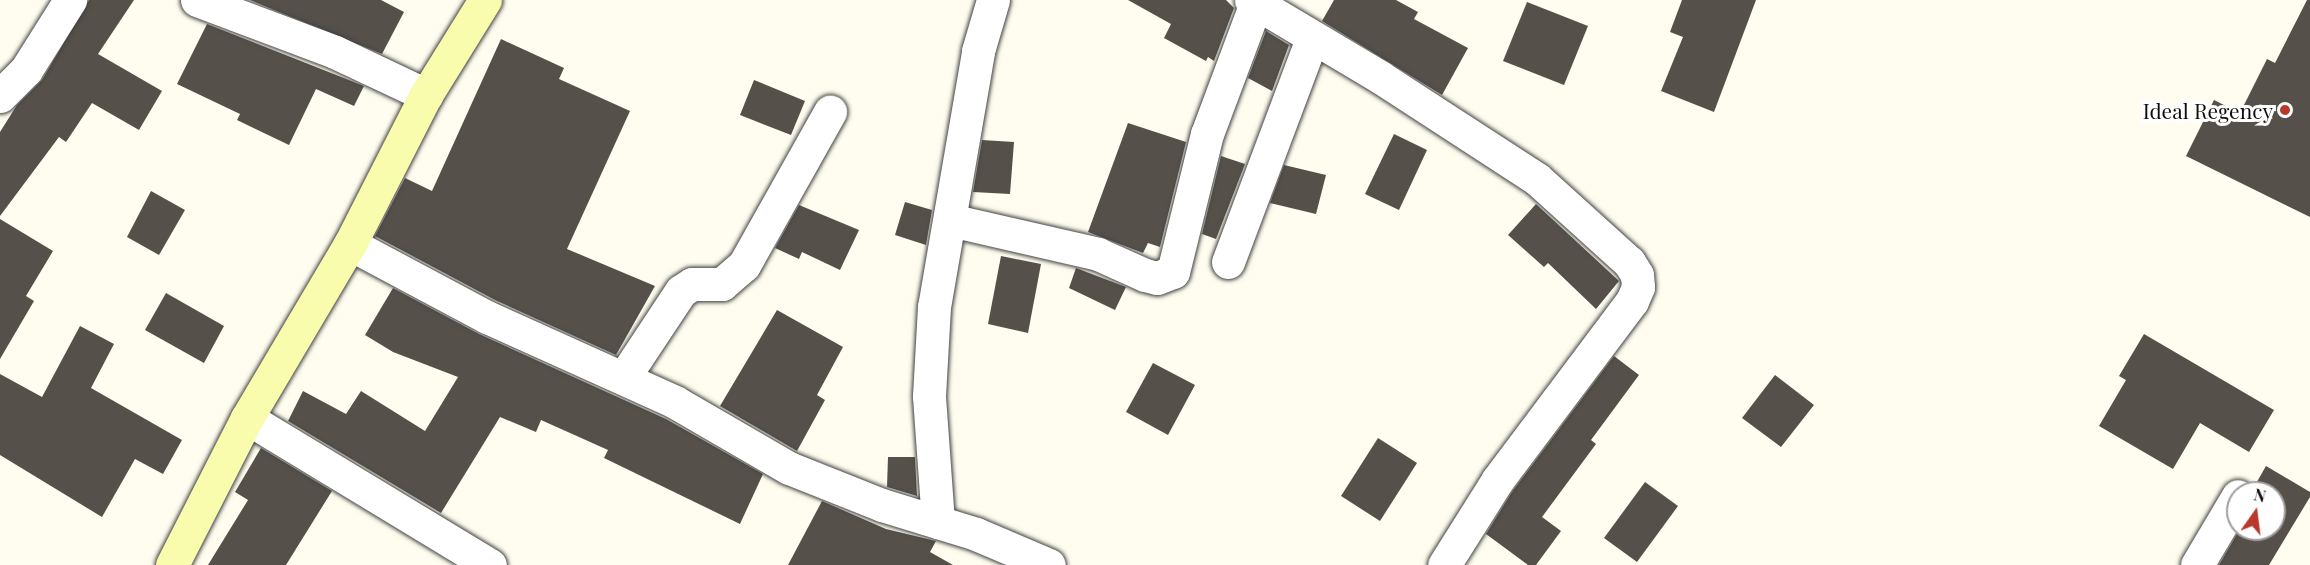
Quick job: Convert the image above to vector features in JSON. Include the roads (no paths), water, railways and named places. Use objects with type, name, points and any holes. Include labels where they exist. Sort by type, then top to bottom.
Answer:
[{"type":"main road","points":[[172,565],[246,418],[350,244],[426,95],[485,0]]},
{"type":"street","points":[[0,96],[26,70],[70,0]]},
{"type":"street","points":[[197,0],[335,52],[426,95]]},
{"type":"street","points":[[938,522],[930,356],[934,307],[978,51],[993,0]]},
{"type":"street","points":[[950,220],[1098,254],[1157,278],[1173,272],[1210,124],[1253,2],[1538,179],[1629,262],[1637,275],[1638,288],[1632,302],[1497,481],[1444,565]]},
{"type":"street","points":[[1228,262],[1312,38]]},
{"type":"street","points":[[624,377],[681,291],[692,284],[722,284],[744,265],[830,112]]},
{"type":"street","points":[[350,244],[478,312],[624,377],[789,468],[882,505],[938,522],[1049,565]]},
{"type":"street","points":[[246,418],[490,565]]},
{"type":"street","points":[[2197,565],[2226,517]]},
{"type":"place","name":"Ideal Regency","points":[[2285,110]]}]
